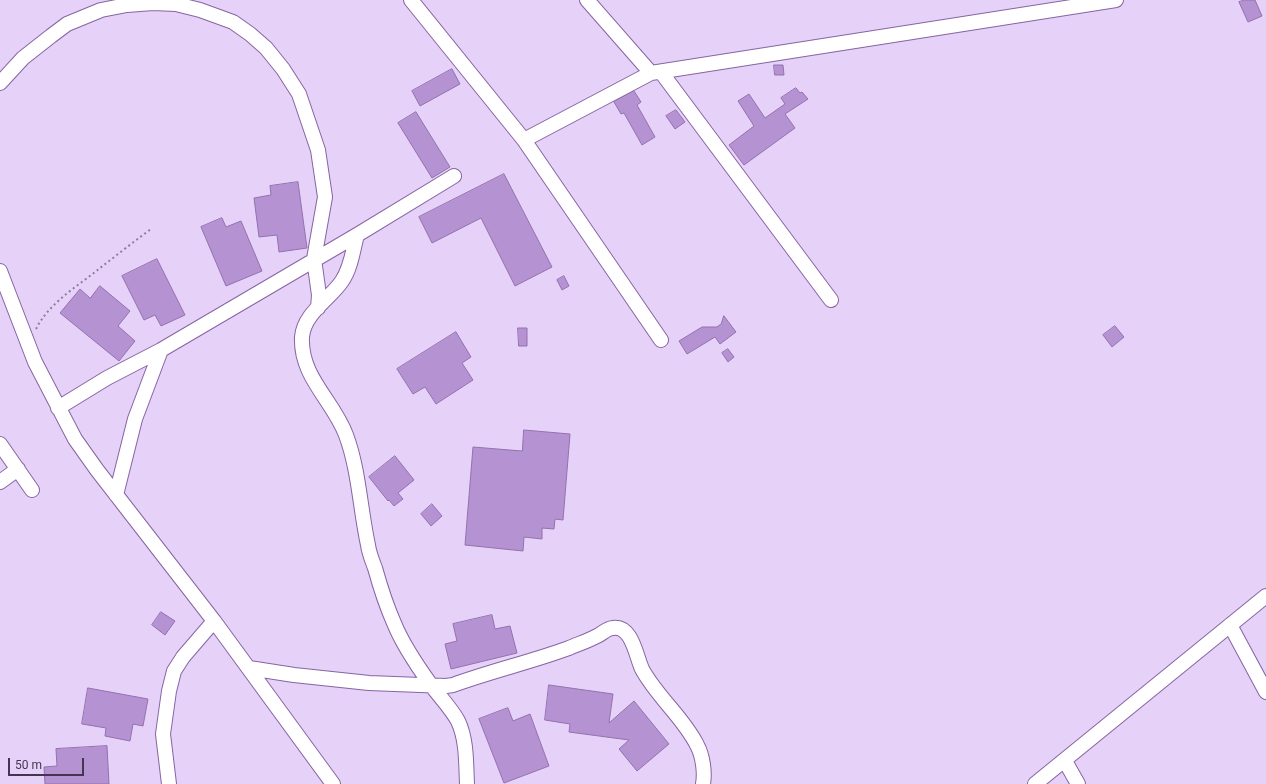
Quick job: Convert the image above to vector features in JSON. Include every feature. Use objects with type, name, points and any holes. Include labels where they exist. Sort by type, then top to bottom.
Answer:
[{"type":"street","points":[[411,0],[524,140],[661,340]]},
{"type":"street","points":[[587,0],[656,72],[830,300]]},
{"type":"street","points":[[524,140],[656,72],[1116,0]]},
{"type":"street","points":[[0,83],[23,58],[67,24],[101,10],[127,5],[152,3],[176,4],[200,10],[233,22],[250,34],[266,48],[283,69],[299,94],[318,150],[325,197],[314,260],[319,295],[318,308]]},
{"type":"street","points":[[58,408],[107,378],[161,350],[454,176]]},
{"type":"street","points":[[356,235],[352,255],[343,281],[308,320],[302,336],[303,352],[306,366],[317,387],[335,414],[345,434],[354,462],[368,546],[394,624],[412,657],[431,685],[447,704],[458,722],[464,740],[467,784]]},
{"type":"street","points":[[0,271],[36,362],[75,439],[116,495],[214,620],[333,784]]},
{"type":"street","points":[[116,495],[135,419],[161,350]]},
{"type":"street","points":[[0,444],[32,490]]},
{"type":"street","points":[[0,482],[18,469]]},
{"type":"street","points":[[1035,784],[1266,596]]},
{"type":"street","points":[[169,784],[164,734],[169,691],[174,671],[183,657],[214,620]]},
{"type":"street","points":[[1230,626],[1266,692]]},
{"type":"street","points":[[249,668],[294,675],[370,683],[446,686],[567,649],[598,636],[613,627],[621,628],[627,633],[642,669],[654,688],[683,723],[698,746],[702,759],[703,784]]},
{"type":"street","points":[[1065,760],[1078,784]]},
{"type":"path","points":[[29,345],[40,321],[49,310],[66,294],[151,229]]},
{"type":"building","points":[[1245,0],[1255,0],[1262,16],[1248,22],[1239,2]]},
{"type":"building","points":[[774,65],[783,65],[784,75],[775,75]]},
{"type":"building","points":[[452,69],[460,84],[420,106],[412,91]]},
{"type":"building","points":[[796,88],[808,99],[785,114],[795,128],[744,165],[729,145],[754,126],[738,101],[749,94],[765,118],[785,104],[781,98]]},
{"type":"building","points":[[634,91],[641,102],[637,105],[655,137],[642,145],[624,113],[621,114],[614,102]]},
{"type":"building","points":[[676,110],[685,122],[675,129],[666,116]]},
{"type":"building","points":[[416,112],[450,167],[432,178],[398,123]]},
{"type":"building","points":[[504,174],[552,267],[515,286],[481,218],[432,243],[419,217]]},
{"type":"building","points":[[298,182],[307,248],[279,252],[277,235],[259,237],[254,198],[271,195],[270,186]]},
{"type":"building","points":[[222,218],[226,227],[241,221],[262,271],[226,286],[201,227]]},
{"type":"building","points":[[157,259],[185,315],[161,326],[155,315],[144,320],[122,276]]},
{"type":"building","points":[[564,276],[569,286],[562,290],[557,280]]},
{"type":"building","points":[[100,286],[130,311],[118,326],[135,341],[119,361],[60,313],[80,289],[90,298]]},
{"type":"building","points":[[724,316],[736,332],[720,344],[715,337],[687,354],[679,341],[702,327],[717,327],[721,324]]},
{"type":"building","points":[[1115,326],[1124,337],[1112,347],[1103,335]]},
{"type":"building","points":[[518,328],[527,328],[527,346],[519,346]]},
{"type":"building","points":[[456,332],[471,357],[462,363],[473,380],[436,404],[425,387],[413,394],[397,369]]},
{"type":"building","points":[[728,349],[734,357],[728,362],[722,353]]},
{"type":"building","points":[[524,430],[570,434],[563,520],[555,519],[554,529],[542,528],[542,539],[524,537],[523,551],[465,545],[473,447],[522,451]]},
{"type":"building","points":[[395,456],[414,480],[398,493],[403,499],[394,506],[389,500],[388,501],[369,477]]},
{"type":"building","points":[[432,504],[442,516],[431,526],[421,514]]},
{"type":"building","points":[[161,612],[175,621],[165,635],[152,625]]},
{"type":"building","points":[[492,615],[495,629],[510,626],[517,653],[451,669],[445,644],[457,641],[453,624]]},
{"type":"building","points":[[549,685],[613,694],[609,723],[634,701],[669,744],[637,771],[619,749],[629,740],[569,732],[570,724],[545,720]]},
{"type":"building","points":[[88,688],[148,699],[143,726],[133,724],[130,741],[105,736],[106,728],[82,724]]},
{"type":"building","points":[[508,708],[513,721],[530,714],[549,766],[504,783],[479,719]]},
{"type":"building","points":[[107,746],[109,784],[45,784],[44,767],[57,766],[56,749]]}]
